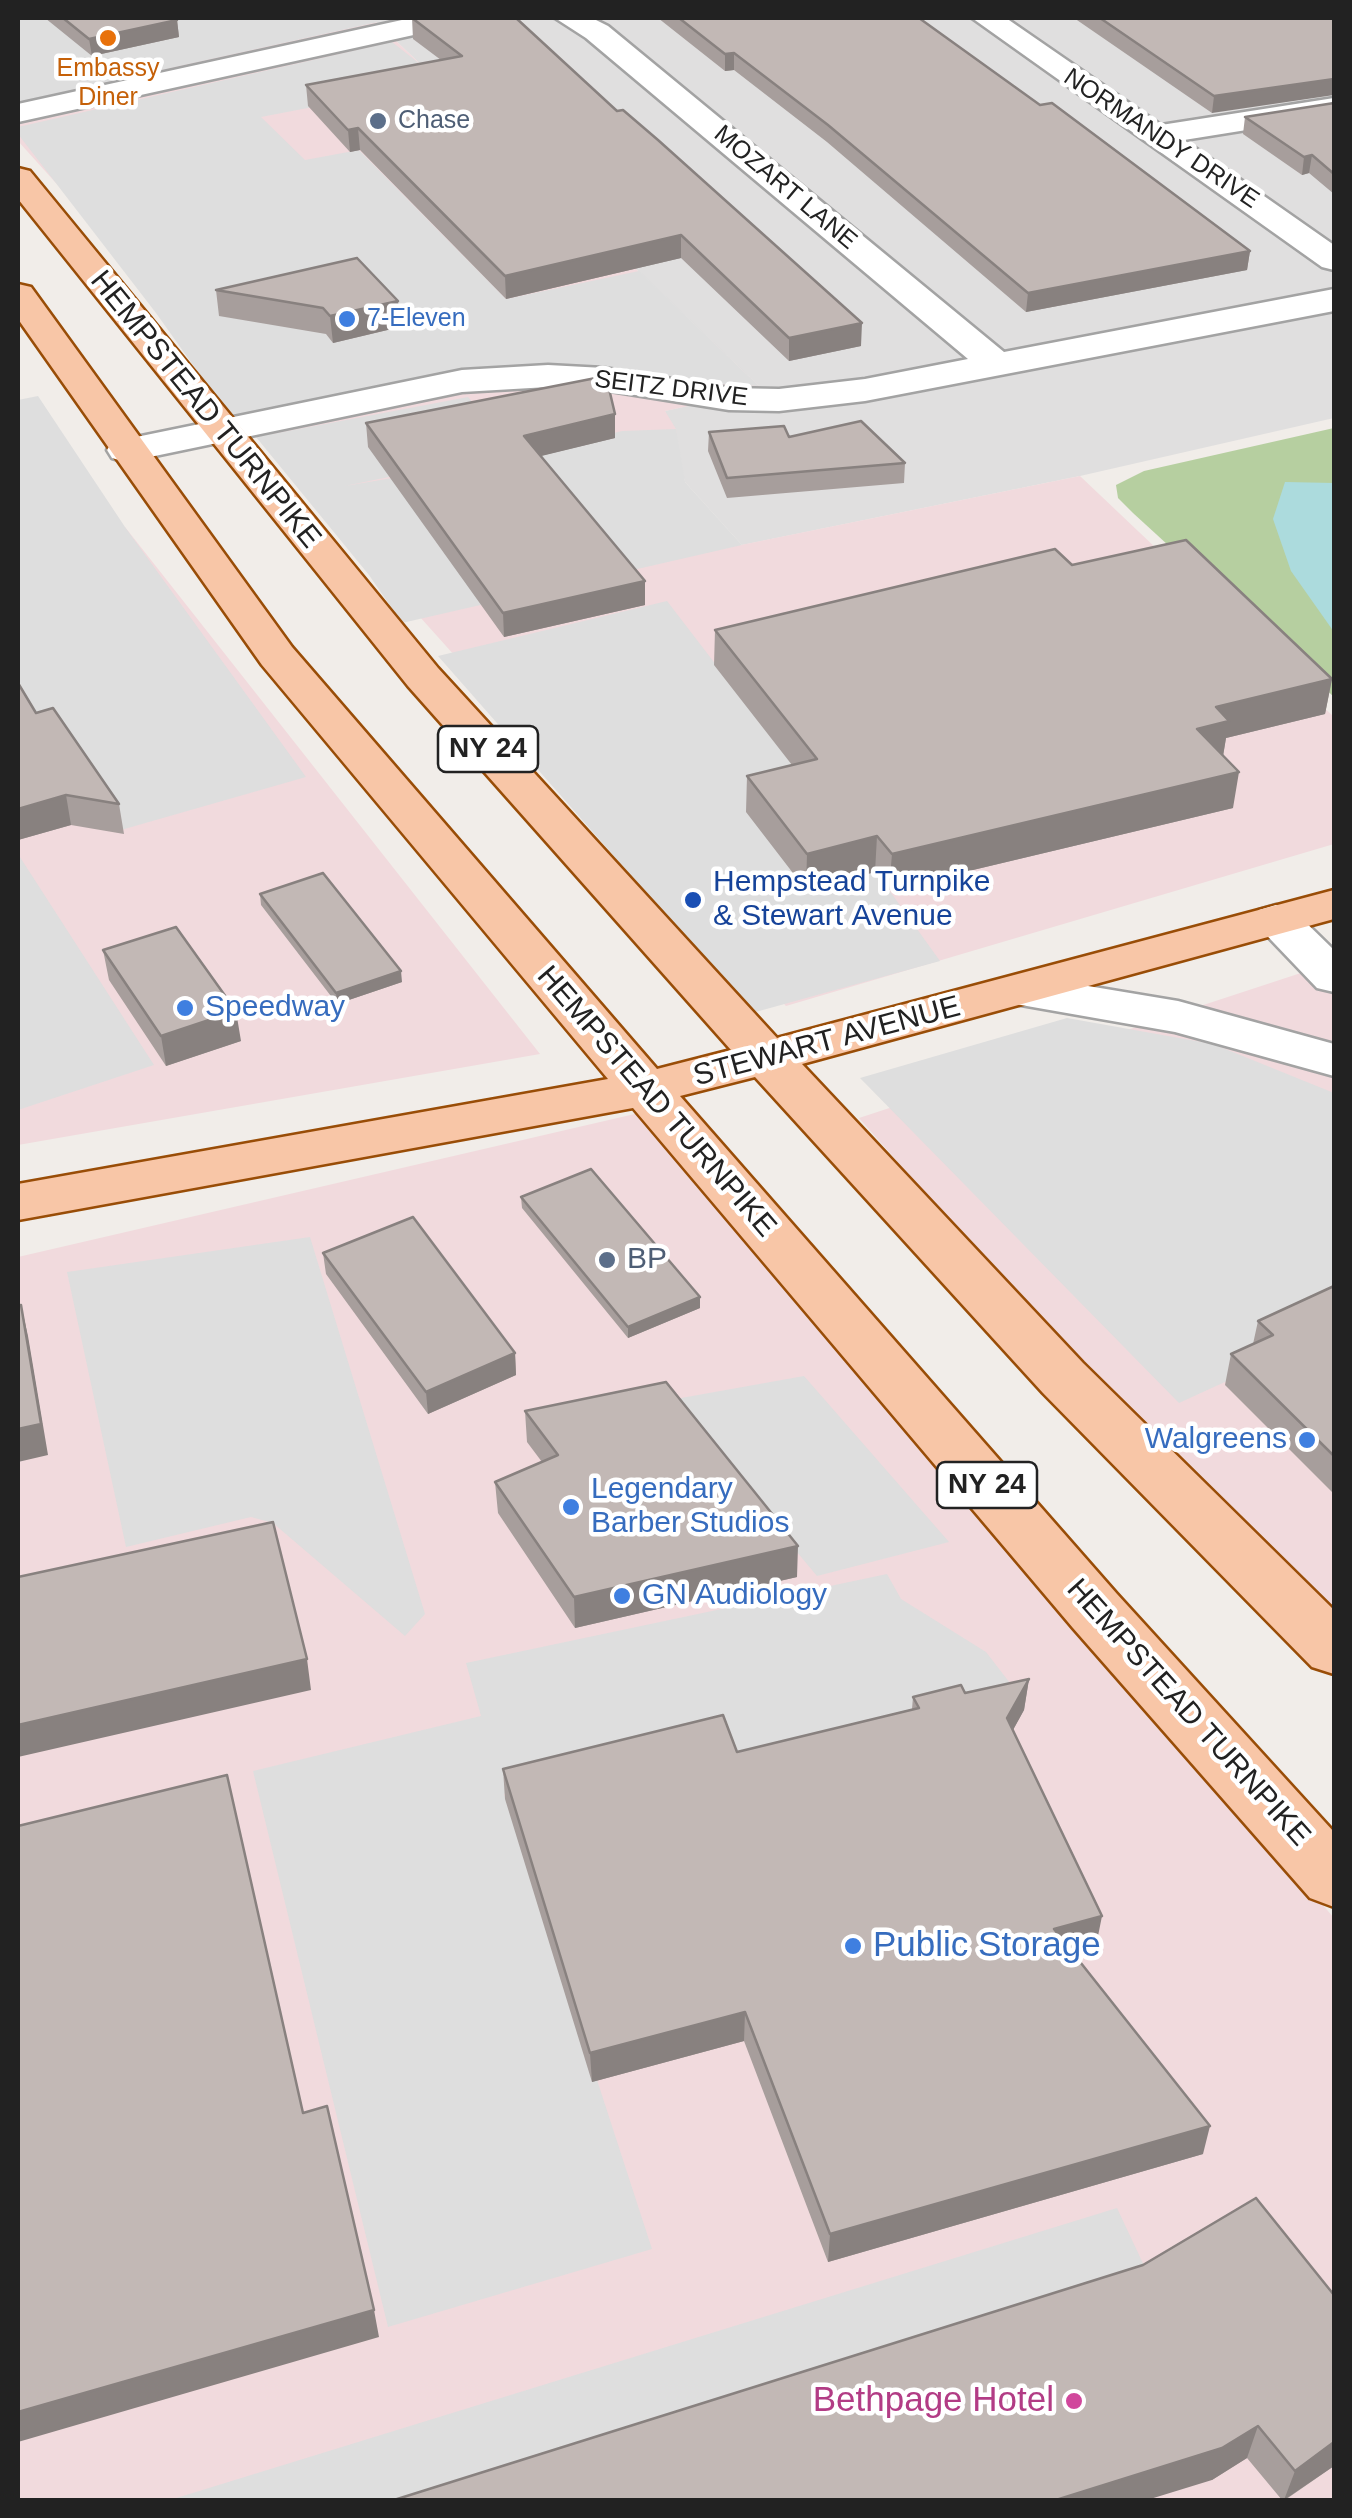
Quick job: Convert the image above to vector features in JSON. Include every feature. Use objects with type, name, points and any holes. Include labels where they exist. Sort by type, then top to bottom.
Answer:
[{"type":"main road","name":"HEMPSTEAD TURNPIKE","points":[[18,178],[400,652],[767,1058],[1064,1378],[1334,1649]]},
{"type":"main road","name":"HEMPSTEAD TURNPIKE","points":[[18,294],[277,656],[790,1259],[1082,1596],[1334,1878]]},
{"type":"main road","name":"STEWART AVENUE","points":[[18,1202],[644,1089],[1022,991],[1334,904]]},
{"type":"street","points":[[18,113],[450,18]]},
{"type":"street","name":"MOZART LANE","points":[[570,18],[597,32],[996,364]]},
{"type":"street","name":"NORMANDY DRIVE","points":[[987,18],[1334,260]]},
{"type":"street","points":[[1158,135],[1334,107]]},
{"type":"street","name":"SEITZ DRIVE","points":[[126,450],[462,381],[567,377],[729,398],[778,400],[864,390],[1334,300]]},
{"type":"street","points":[[1276,920],[1334,977]]},
{"type":"street","points":[[1022,991],[1178,1017],[1334,1060]]},
{"type":"shaded area","points":[[18,18],[372,18],[763,390],[665,411],[676,429],[680,478],[741,545],[1080,476],[1334,717],[1334,844],[786,1006],[490,695],[358,548],[174,314],[18,141]]},
{"type":"shaded area","points":[[18,18],[372,18],[378,22],[18,102]]},
{"type":"shaded area","points":[[372,18],[1334,18],[1334,418],[1080,476],[742,545],[685,482],[665,411],[762,389]]},
{"type":"shaded area","points":[[392,42],[443,82],[261,117],[305,160],[359,150],[506,299],[639,271],[759,386],[466,372],[232,420],[156,313],[18,134],[18,127]]},
{"type":"shaded area","points":[[38,396],[125,527],[306,777],[121,830],[18,724],[18,400]]},
{"type":"shaded area","points":[[468,397],[516,451],[345,486],[522,456],[622,431],[676,429],[685,482],[742,545],[402,623],[369,575],[256,437]]},
{"type":"shaded area","points":[[125,527],[540,1054],[18,1145],[18,552]]},
{"type":"shaded area","points":[[667,601],[940,961],[752,1013],[438,656]]},
{"type":"shaded area","points":[[18,854],[154,1065],[18,1110]]},
{"type":"shaded area","points":[[1310,970],[1334,995],[1334,1649],[1273,1588],[859,1118]]},
{"type":"shaded area","points":[[1067,1018],[1213,1044],[1334,1093],[1334,1332],[1179,1403],[860,1078]]},
{"type":"shaded area","points":[[639,1113],[1334,1918],[1334,2500],[18,2500],[18,1257]]},
{"type":"shaded area","points":[[310,1237],[425,1614],[405,1636],[273,1523],[251,1517],[126,1547],[67,1272]]},
{"type":"shaded area","points":[[804,1376],[949,1542],[817,1576],[670,1400]]},
{"type":"shaded area","points":[[887,1574],[901,1599],[986,1652],[1020,1696],[739,1765],[727,1739],[504,1794],[652,2249],[388,2327],[253,1771],[481,1716],[466,1663]]},
{"type":"shaded area","points":[[1117,2208],[1156,2291],[498,2500],[170,2500]]},
{"type":"green space","points":[[1334,428],[1334,697],[1133,513],[1118,498],[1116,485],[1144,471]]},
{"type":"water","points":[[1285,482],[1334,483],[1334,632],[1291,571],[1273,519]]},
{"type":"building","points":[[63,18],[174,18],[177,20],[89,39]]},
{"type":"building","points":[[412,18],[516,18],[862,323],[789,338],[681,235],[505,276],[358,128],[348,130],[306,85],[462,56]]},
{"type":"building","points":[[679,18],[919,18],[1040,105],[1052,103],[1250,251],[1028,293],[828,125],[734,53],[725,54]]},
{"type":"building","points":[[1100,18],[1334,18],[1334,79],[1214,96]]},
{"type":"building","points":[[1334,103],[1334,174],[1312,155],[1304,157],[1245,117]]},
{"type":"building","points":[[357,258],[398,301],[330,316],[323,308],[216,290]]},
{"type":"building","points":[[606,376],[615,414],[524,436],[645,581],[503,613],[366,423]]},
{"type":"building","points":[[861,421],[905,463],[727,478],[709,432],[784,426],[789,437]]},
{"type":"building","points":[[1186,540],[1332,679],[1216,707],[1229,721],[1197,729],[1239,772],[892,854],[877,836],[807,854],[747,776],[817,759],[715,630],[1055,549],[1072,565]]},
{"type":"building","points":[[18,683],[36,713],[53,708],[119,804],[66,795],[18,809]]},
{"type":"building","points":[[323,873],[401,971],[336,993],[260,894]]},
{"type":"building","points":[[176,927],[236,1011],[161,1036],[103,950]]},
{"type":"building","points":[[591,1169],[700,1297],[628,1327],[521,1197]]},
{"type":"building","points":[[413,1217],[515,1353],[426,1392],[323,1253]]},
{"type":"building","name":"Walgreens","points":[[1334,1286],[1334,1456],[1231,1354],[1273,1335],[1258,1321]]},
{"type":"building","points":[[21,1305],[41,1424],[18,1429],[18,1306]]},
{"type":"building","points":[[666,1382],[798,1546],[574,1597],[495,1482],[558,1455],[525,1411]]},
{"type":"building","points":[[273,1522],[307,1659],[18,1725],[18,1577]]},
{"type":"building","points":[[1029,1679],[1007,1718],[1102,1916],[1054,1929],[1210,2126],[830,2234],[745,2012],[590,2053],[503,1769],[723,1715],[737,1752],[919,1708],[913,1697],[961,1685],[965,1693]]},
{"type":"building","points":[[227,1775],[303,2113],[327,2106],[374,2310],[18,2412],[18,1826]]},
{"type":"building","name":"Bethpage Hotel","points":[[1256,2198],[1334,2295],[1334,2442],[1295,2471],[1258,2426],[1222,2448],[1056,2500],[394,2500],[1143,2265]]},
{"type":"place","name":"Embassy Diner","points":[[108,38]]},
{"type":"place","name":"Chase","points":[[378,121]]},
{"type":"place","name":"7-Eleven","points":[[347,319]]},
{"type":"place","name":"Hempstead Turnpike & Stewart Avenue","points":[[693,900]]},
{"type":"place","name":"Speedway","points":[[185,1008]]},
{"type":"place","name":"BP","points":[[607,1260]]},
{"type":"place","name":"Walgreens","points":[[1307,1440]]},
{"type":"place","name":"Legendary Barber Studios","points":[[571,1507]]},
{"type":"place","name":"GN Audiology","points":[[622,1596]]},
{"type":"place","name":"Public Storage","points":[[853,1946]]},
{"type":"place","name":"Bethpage Hotel","points":[[1074,2401]]}]
